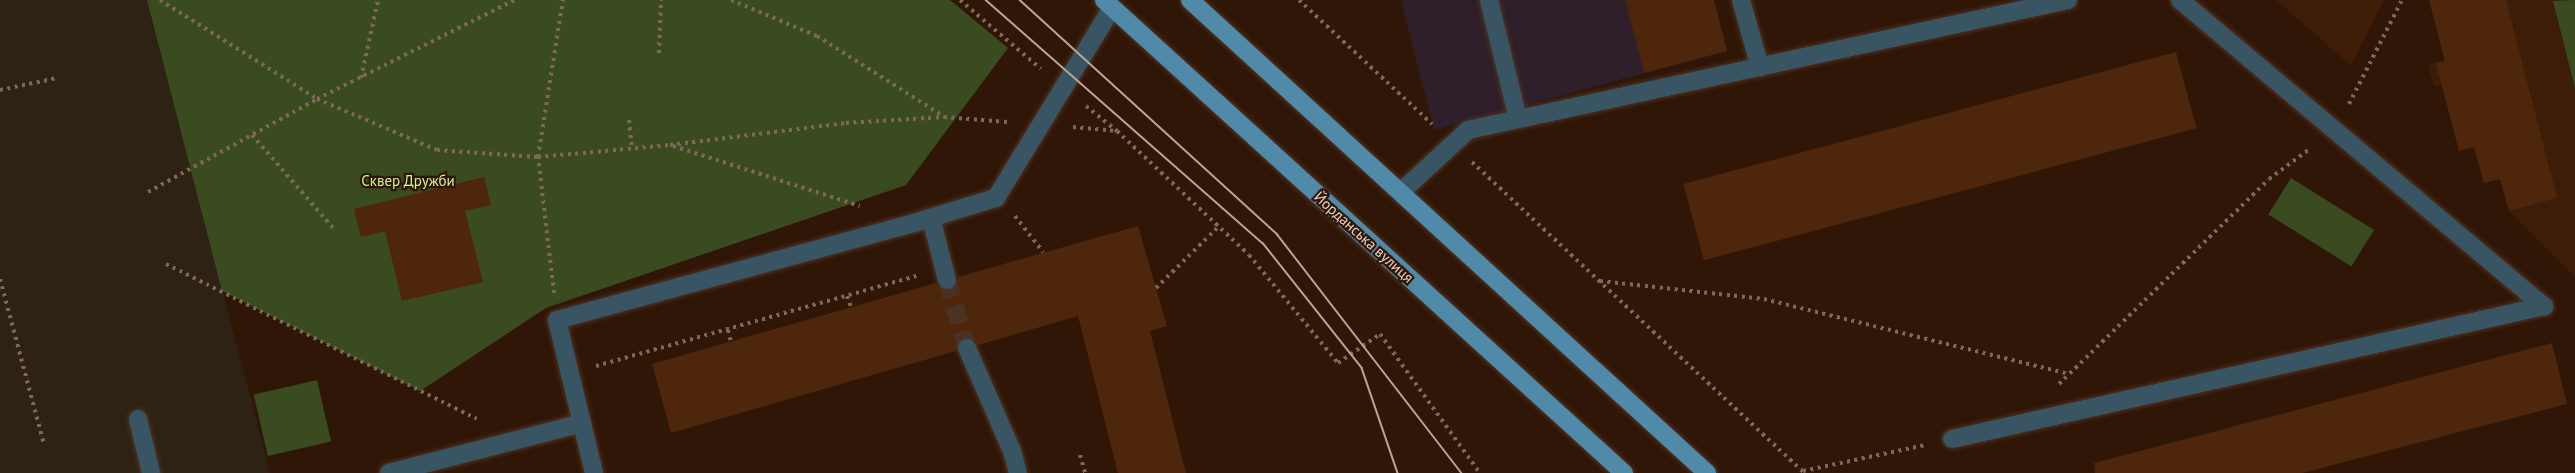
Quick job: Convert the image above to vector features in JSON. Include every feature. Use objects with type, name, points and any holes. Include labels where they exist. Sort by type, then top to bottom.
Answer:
[{"type":"main road","points":[[1190,0],[1402,191],[1707,473]]},
{"type":"main road","name":"Йорданська вулиця","points":[[1108,4],[1624,473]]},
{"type":"lane","points":[[1489,0],[1518,119]]},
{"type":"lane","points":[[1741,0],[1760,67]]},
{"type":"lane","points":[[1402,191],[1468,130],[2068,0]]},
{"type":"lane","points":[[1952,439],[2544,306],[2180,0]]},
{"type":"lane","points":[[594,473],[557,320],[931,218],[996,198],[1063,89],[1108,4]]},
{"type":"lane","points":[[931,218],[947,280]]},
{"type":"lane","points":[[968,348],[1012,451],[1018,473]]},
{"type":"lane","points":[[138,419],[151,473]]},
{"type":"lane","points":[[389,473],[582,423]]},
{"type":"path","points":[[160,0],[318,99],[437,150],[538,157],[670,145],[846,123],[944,117],[817,36],[731,0]]},
{"type":"path","points":[[361,78],[378,0]]},
{"type":"path","points":[[148,192],[318,99],[515,0]]},
{"type":"path","points":[[557,320],[538,157],[563,0]]},
{"type":"path","points":[[659,53],[662,0]]},
{"type":"path","points":[[960,0],[1063,89],[1117,131],[1219,226],[1249,255],[1338,363],[1380,334],[1480,473]]},
{"type":"path","points":[[1299,0],[1804,472],[1952,439]]},
{"type":"path","points":[[0,90],[57,78]]},
{"type":"path","points":[[629,120],[632,147]]},
{"type":"path","points":[[252,135],[333,228]]},
{"type":"path","points":[[670,145],[869,209]]},
{"type":"path","points":[[2055,388],[2269,179]]},
{"type":"path","points":[[1014,215],[1043,252]]},
{"type":"path","points":[[1156,288],[1219,226]]},
{"type":"path","points":[[166,264],[485,424]]},
{"type":"path","points":[[592,367],[927,273]]},
{"type":"path","points":[[0,279],[44,444]]},
{"type":"path","points":[[1599,281],[1764,299],[2070,374]]},
{"type":"path","points":[[847,296],[851,307]]},
{"type":"path","points":[[728,330],[731,342]]},
{"type":"path","points":[[1080,455],[1085,473]]},
{"type":"shaded area","points":[[0,0],[147,0],[270,473],[0,473]]},
{"type":"shaded area","points":[[1401,0],[1714,0],[1727,51],[1434,130]]},
{"type":"shaded area","points":[[2276,0],[2384,0],[2351,66]]},
{"type":"shaded area","points":[[2429,0],[2575,0],[2575,277],[2509,211],[2500,179],[2484,183],[2474,147],[2459,151],[2442,85],[2434,86],[2428,65],[2445,61]]},
{"type":"green space","name":"Сквер Дружби","points":[[147,0],[950,0],[1008,48],[906,185],[546,308],[420,391],[222,291]]},
{"type":"green space","points":[[2575,0],[2575,88],[2553,1]]},
{"type":"green space","points":[[2291,178],[2374,230],[2351,266],[2268,214]]},
{"type":"green space","points":[[317,380],[331,441],[268,456],[254,395]]},
{"type":"building","points":[[1625,0],[1714,0],[1727,51],[1644,73]]},
{"type":"building","points":[[2429,0],[2506,0],[2557,198],[2509,211],[2500,179],[2484,183],[2474,147],[2459,151],[2436,63],[2445,61]]},
{"type":"building","points":[[2176,52],[2196,128],[1704,260],[1683,184]]},
{"type":"building","points":[[484,177],[491,205],[465,211],[483,282],[402,301],[385,231],[361,237],[354,209]]},
{"type":"building","points":[[1138,226],[1167,326],[1150,331],[1186,473],[1118,473],[1078,316],[978,345],[973,339],[963,338],[958,342],[956,351],[671,433],[652,364],[936,283],[943,291],[950,291],[958,284],[958,277]]},
{"type":"building","points":[[2552,343],[2567,404],[2302,473],[2095,473],[2094,463]]},
{"type":"tunnel","points":[[947,280],[967,348]]},
{"type":"tram line","points":[[986,0],[1263,243],[1362,368],[1398,473]]},
{"type":"tram line","points":[[1020,0],[1277,234],[1462,473]]}]
